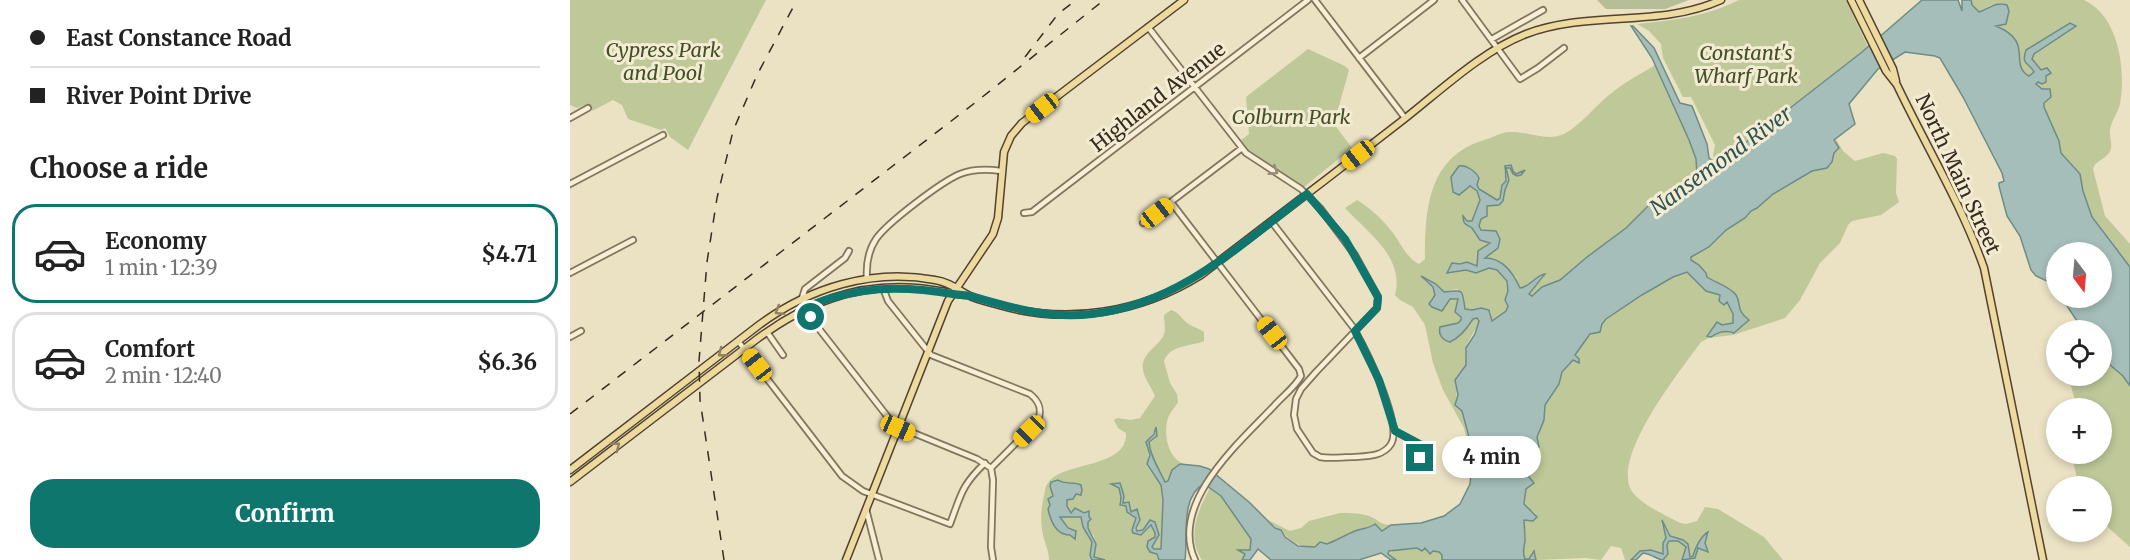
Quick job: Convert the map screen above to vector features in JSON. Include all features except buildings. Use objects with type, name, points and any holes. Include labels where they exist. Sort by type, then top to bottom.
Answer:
[{"type":"main road","points":[[846,560],[952,294],[993,234],[998,218],[1001,171],[1007,144],[1022,123],[1184,0]]},
{"type":"main road","points":[[570,482],[766,332],[806,307],[843,294],[883,288],[917,288],[969,295],[1032,313],[1061,315],[1091,314],[1124,308],[1157,298],[1190,282],[1217,263],[1498,48],[1523,35],[1563,23],[1671,15],[1699,9],[1721,0]]},
{"type":"main road","name":"North Main Street","points":[[1851,0],[1888,66],[1976,246],[1984,268],[2042,559]]},
{"type":"main road","name":"North Main Street","points":[[1859,0],[1873,37]]},
{"type":"main road","points":[[570,470],[774,314],[802,298],[834,286],[867,279],[921,278],[945,282],[969,295]]},
{"type":"street","name":"Highland Avenue","points":[[1024,213],[1032,212],[1308,0]]},
{"type":"street","points":[[1315,0],[1406,118]]},
{"type":"street","points":[[1359,58],[1434,0]]},
{"type":"street","points":[[1462,0],[1520,79],[1564,48]]},
{"type":"street","points":[[1492,39],[1543,10]]},
{"type":"street","points":[[1148,27],[1242,148],[1253,159],[1307,194],[1345,239],[1378,297],[1377,308],[1354,329],[1301,389],[1294,405],[1297,429],[1313,453],[1324,458],[1380,454],[1391,444],[1395,431],[1379,380],[1354,329],[1271,221]]},
{"type":"street","points":[[570,118],[588,108]]},
{"type":"street","points":[[570,184],[663,135]]},
{"type":"street","points":[[1143,224],[1242,148]]},
{"type":"street","points":[[867,279],[870,252],[886,228],[936,189],[960,174],[982,170],[1001,171]]},
{"type":"street","points":[[1171,202],[1301,373],[1301,378],[1227,456],[1197,501],[1190,525],[1190,543],[1195,560]]},
{"type":"street","points":[[570,273],[633,240]]},
{"type":"street","points":[[849,251],[845,258],[805,289],[802,298],[806,307],[816,325],[898,428],[985,463],[991,468],[993,560]]},
{"type":"street","points":[[883,288],[888,301],[927,352],[1030,394],[1038,402],[1040,411],[1038,422],[991,468]]},
{"type":"street","points":[[570,337],[581,331]]},
{"type":"street","points":[[766,332],[783,355]]},
{"type":"street","points":[[738,341],[842,476],[855,486],[950,524],[963,488],[971,476],[985,463]]},
{"type":"street","points":[[1395,431],[1425,447],[1426,451],[1420,458]]},
{"type":"street","points":[[866,509],[879,560]]},
{"type":"green space","name":"Cypress Park and Pool","points":[[570,0],[766,0],[688,150],[670,137],[665,128],[661,130],[628,119],[622,105],[613,100],[592,111],[588,104],[577,108],[570,105]]},
{"type":"green space","points":[[1597,0],[1689,0],[1665,9],[1606,9]]},
{"type":"green space","name":"Constant's Wharf Park","points":[[1739,0],[1846,0],[1868,47],[1718,163],[1713,156],[1715,145],[1691,97],[1683,97],[1663,58],[1661,44],[1649,31],[1637,24],[1702,14]]},
{"type":"green space","points":[[1971,0],[2084,0],[2105,18],[2117,45],[2122,90],[2120,104],[2110,130],[2110,150],[2093,169],[2105,216],[2130,244],[2130,267],[2092,217],[2080,174],[2061,153],[2060,144],[2046,115],[2044,103],[2051,97],[2036,84],[2049,75],[2042,71],[2032,59],[2034,54],[2076,26],[2026,50],[2026,64],[2032,67],[2034,72],[2029,76],[2021,67],[2018,44],[2015,39],[2005,30],[1996,28],[1997,25],[2005,25],[2004,3],[1991,5],[1979,12],[1972,5]]},
{"type":"green space","name":"Colburn Park","points":[[1308,49],[1349,70],[1334,124],[1352,148],[1304,187],[1250,153],[1241,140],[1249,134],[1246,97]]},
{"type":"green space","points":[[1655,65],[1688,137],[1697,165],[1697,175],[1649,204],[1626,228],[1560,280],[1542,287],[1532,296],[1529,294],[1544,277],[1538,277],[1530,285],[1520,288],[1515,276],[1485,258],[1494,252],[1490,230],[1481,230],[1479,226],[1487,206],[1503,201],[1508,184],[1506,168],[1510,168],[1517,176],[1522,171],[1516,174],[1507,164],[1504,170],[1506,181],[1502,185],[1500,198],[1497,200],[1479,189],[1459,166],[1456,172],[1459,195],[1470,186],[1479,198],[1472,221],[1467,221],[1480,240],[1490,243],[1479,253],[1477,266],[1467,262],[1448,274],[1466,270],[1476,273],[1489,268],[1497,270],[1507,281],[1508,291],[1505,300],[1508,306],[1506,311],[1492,321],[1491,312],[1481,308],[1465,309],[1464,296],[1457,289],[1444,292],[1423,276],[1425,281],[1433,287],[1435,295],[1430,300],[1445,308],[1450,299],[1458,299],[1455,312],[1462,320],[1444,326],[1452,342],[1473,319],[1477,318],[1479,321],[1467,346],[1466,365],[1456,377],[1457,408],[1462,410],[1473,452],[1472,477],[1468,466],[1464,428],[1443,390],[1433,363],[1425,325],[1413,307],[1395,295],[1397,281],[1394,269],[1382,246],[1345,208],[1357,200],[1366,206],[1386,224],[1406,252],[1419,264],[1425,259],[1426,222],[1434,187],[1441,172],[1451,159],[1465,148],[1503,133],[1517,132],[1544,137],[1564,134],[1614,91]]},
{"type":"green space","points":[[1836,139],[1843,151],[1855,161],[1883,153],[1895,156],[1897,159],[1896,193],[1899,202],[1881,215],[1852,221],[1848,225],[1840,243],[1820,263],[1800,300],[1785,318],[1733,335],[1709,338],[1701,342],[1650,416],[1630,459],[1628,478],[1633,493],[1649,506],[1686,524],[1697,521],[1705,507],[1718,509],[1764,537],[1783,560],[1683,560],[1694,557],[1698,548],[1706,552],[1705,543],[1709,533],[1704,534],[1693,556],[1690,557],[1689,547],[1683,540],[1670,536],[1666,527],[1661,523],[1666,538],[1663,543],[1663,554],[1642,553],[1631,560],[1625,560],[1621,548],[1611,546],[1601,560],[1585,558],[1536,560],[1535,553],[1532,552],[1530,559],[1525,559],[1523,552],[1526,536],[1524,520],[1530,521],[1536,514],[1525,506],[1526,489],[1533,481],[1529,477],[1531,461],[1539,447],[1537,437],[1544,420],[1545,405],[1559,384],[1562,372],[1573,359],[1577,363],[1576,352],[1590,336],[1601,330],[1601,324],[1606,319],[1673,277],[1687,272],[1706,290],[1722,296],[1731,310],[1733,323],[1722,325],[1718,322],[1707,334],[1728,331],[1746,318],[1733,293],[1708,278],[1691,260],[1691,257],[1709,248],[1726,230],[1745,218],[1773,194],[1812,171],[1831,165],[1834,153],[1839,148],[1835,143]]},
{"type":"green space","points":[[1171,310],[1204,332],[1204,341],[1176,349],[1164,361],[1178,402],[1168,418],[1166,431],[1168,445],[1174,457],[1184,464],[1175,468],[1166,483],[1153,457],[1149,442],[1155,438],[1156,428],[1147,443],[1149,458],[1147,466],[1161,485],[1163,500],[1161,549],[1152,547],[1157,539],[1155,522],[1137,531],[1139,517],[1136,509],[1131,512],[1130,504],[1122,503],[1124,496],[1121,485],[1112,485],[1119,488],[1121,497],[1119,502],[1122,506],[1126,506],[1127,512],[1136,518],[1133,533],[1147,530],[1152,525],[1155,537],[1148,541],[1150,552],[1157,554],[1159,560],[1105,560],[1094,557],[1096,547],[1094,536],[1088,528],[1084,513],[1071,513],[1067,506],[1072,482],[1062,483],[1056,493],[1051,503],[1051,519],[1059,531],[1070,534],[1073,538],[1075,530],[1068,528],[1060,517],[1081,517],[1083,527],[1092,542],[1090,555],[1092,560],[1049,560],[1041,519],[1046,486],[1056,476],[1106,459],[1117,453],[1124,445],[1126,433],[1118,428],[1114,420],[1140,418],[1155,396],[1145,376],[1143,364],[1148,354],[1162,338],[1165,330],[1164,315]]},
{"type":"green space","points":[[2112,367],[2130,386],[2130,547],[2112,531],[2112,476],[2077,476],[2074,464],[2112,464],[2112,398],[2074,398],[2071,386],[2112,386]]},
{"type":"green space","points":[[1210,488],[1221,496],[1251,539],[1251,549],[1248,551],[1243,549],[1245,554],[1242,560],[1202,560],[1197,551],[1195,524]]},
{"type":"green space","points":[[1340,513],[1366,515],[1383,524],[1391,525],[1382,531],[1374,524],[1328,544],[1309,547],[1292,541],[1268,520],[1290,531],[1301,528],[1309,521]]},
{"type":"green space","points":[[1669,541],[1678,541],[1686,547],[1682,560],[1663,560],[1667,556]]},
{"type":"green space","points":[[1425,548],[1439,552],[1442,560],[1396,560],[1388,554],[1394,550]]},
{"type":"water","points":[[1922,0],[1958,0],[1962,11],[1962,0],[1971,0],[1972,5],[1979,12],[1996,5],[2007,5],[2009,11],[2006,24],[1996,26],[2008,32],[2015,39],[2020,65],[2029,76],[2034,72],[2025,61],[2026,50],[2070,23],[2076,26],[2034,54],[2032,59],[2041,70],[2047,68],[2051,73],[2046,76],[2046,82],[2036,84],[2042,89],[2050,89],[2051,97],[2044,103],[2044,107],[2059,141],[2061,153],[2080,174],[2092,217],[2111,242],[2046,242],[2046,281],[2036,276],[2031,270],[2020,236],[2007,216],[1999,186],[1999,183],[2004,181],[2002,173],[1963,97],[1940,58],[1905,52],[1878,69],[1849,104],[1855,124],[1834,140],[1839,148],[1827,168],[1812,171],[1773,194],[1745,218],[1726,230],[1709,247],[1691,257],[1691,260],[1699,265],[1707,277],[1736,295],[1740,310],[1749,320],[1734,333],[1725,332],[1711,337],[1707,336],[1717,322],[1722,325],[1733,323],[1733,314],[1727,302],[1724,305],[1719,301],[1720,295],[1706,291],[1687,272],[1673,277],[1606,319],[1600,332],[1590,334],[1575,355],[1579,363],[1573,360],[1562,372],[1559,384],[1545,405],[1544,420],[1537,437],[1539,447],[1531,461],[1529,477],[1534,483],[1526,489],[1524,504],[1537,517],[1533,521],[1524,520],[1523,553],[1525,559],[1529,559],[1534,551],[1536,560],[1442,560],[1439,552],[1433,551],[1430,554],[1425,548],[1422,551],[1417,548],[1389,551],[1388,554],[1396,560],[1391,560],[1381,553],[1359,560],[1271,560],[1258,549],[1250,560],[1242,560],[1245,554],[1238,550],[1250,550],[1251,539],[1221,496],[1204,484],[1196,490],[1188,508],[1185,560],[1159,560],[1157,554],[1150,552],[1147,547],[1148,541],[1155,537],[1151,525],[1141,535],[1133,533],[1136,518],[1127,512],[1126,506],[1120,505],[1119,488],[1111,484],[1120,483],[1124,496],[1123,503],[1129,502],[1131,512],[1137,509],[1140,520],[1137,531],[1143,530],[1150,520],[1155,522],[1159,535],[1152,547],[1161,549],[1163,500],[1161,485],[1147,464],[1150,455],[1146,442],[1154,434],[1156,427],[1157,436],[1149,442],[1153,457],[1165,482],[1168,481],[1172,470],[1180,464],[1209,469],[1298,546],[1315,547],[1320,542],[1327,544],[1375,524],[1382,531],[1391,525],[1421,523],[1444,516],[1460,504],[1470,484],[1473,452],[1462,411],[1455,405],[1458,395],[1455,380],[1466,365],[1466,348],[1475,334],[1479,321],[1477,318],[1473,319],[1457,338],[1450,342],[1445,340],[1440,334],[1440,327],[1458,323],[1461,320],[1455,312],[1458,299],[1450,299],[1442,311],[1432,307],[1429,304],[1435,295],[1433,287],[1421,276],[1436,284],[1444,292],[1461,292],[1465,309],[1489,310],[1492,321],[1506,311],[1508,306],[1505,300],[1508,291],[1507,281],[1497,270],[1489,268],[1476,273],[1466,270],[1447,273],[1452,263],[1467,262],[1477,266],[1478,251],[1490,243],[1480,240],[1472,228],[1465,224],[1463,216],[1467,221],[1472,221],[1480,200],[1477,191],[1470,186],[1459,195],[1453,192],[1451,177],[1459,166],[1468,167],[1473,171],[1479,178],[1477,185],[1479,189],[1497,200],[1500,198],[1502,185],[1506,181],[1505,166],[1511,165],[1516,174],[1525,170],[1517,176],[1510,168],[1506,168],[1509,180],[1503,201],[1499,205],[1487,206],[1487,216],[1481,219],[1479,226],[1481,230],[1496,231],[1500,239],[1498,248],[1485,258],[1507,267],[1520,288],[1545,274],[1529,294],[1532,296],[1542,287],[1560,280],[1626,228],[1649,205],[1697,175],[1696,159],[1689,140],[1652,58],[1631,26],[1654,48],[1680,103],[1692,106],[1707,144],[1709,158],[1718,164],[1862,52]]},
{"type":"water","points":[[2112,243],[2130,267],[2130,386],[2112,367],[2112,320],[2076,320],[2068,308],[2112,308]]},
{"type":"water","points":[[1058,480],[1081,485],[1081,495],[1076,494],[1073,499],[1067,500],[1067,506],[1071,513],[1075,508],[1084,513],[1089,511],[1091,519],[1088,522],[1088,528],[1096,544],[1094,557],[1105,560],[1092,560],[1090,555],[1092,542],[1083,527],[1081,517],[1060,517],[1068,528],[1076,531],[1075,539],[1061,533],[1055,527],[1048,509],[1050,505],[1048,499],[1053,496],[1051,482]]},
{"type":"water","points":[[1662,520],[1670,536],[1688,544],[1690,557],[1693,556],[1699,542],[1708,532],[1705,543],[1708,552],[1698,548],[1695,558],[1682,560],[1686,547],[1678,541],[1669,541],[1668,554],[1663,560],[1643,553],[1636,560],[1631,560],[1640,551],[1651,550],[1663,554],[1663,543],[1666,538]]},
{"type":"railway","points":[[724,560],[700,400],[699,361],[707,262],[717,198],[733,131],[757,75],[797,0]]},
{"type":"railway","points":[[1025,57],[1058,14],[1076,0]]},
{"type":"railway","points":[[570,414],[976,102],[1104,0]]},
{"type":"route","points":[[811,317],[806,307],[821,301],[867,290],[902,287],[969,295],[1032,313],[1074,315],[1108,312],[1157,298],[1201,275],[1307,194],[1345,239],[1378,297],[1377,308],[1355,331],[1379,380],[1395,431],[1425,447],[1426,451],[1420,458]]},
{"type":"water label","name":"Nansemond River","points":[[1721,161]]}]
